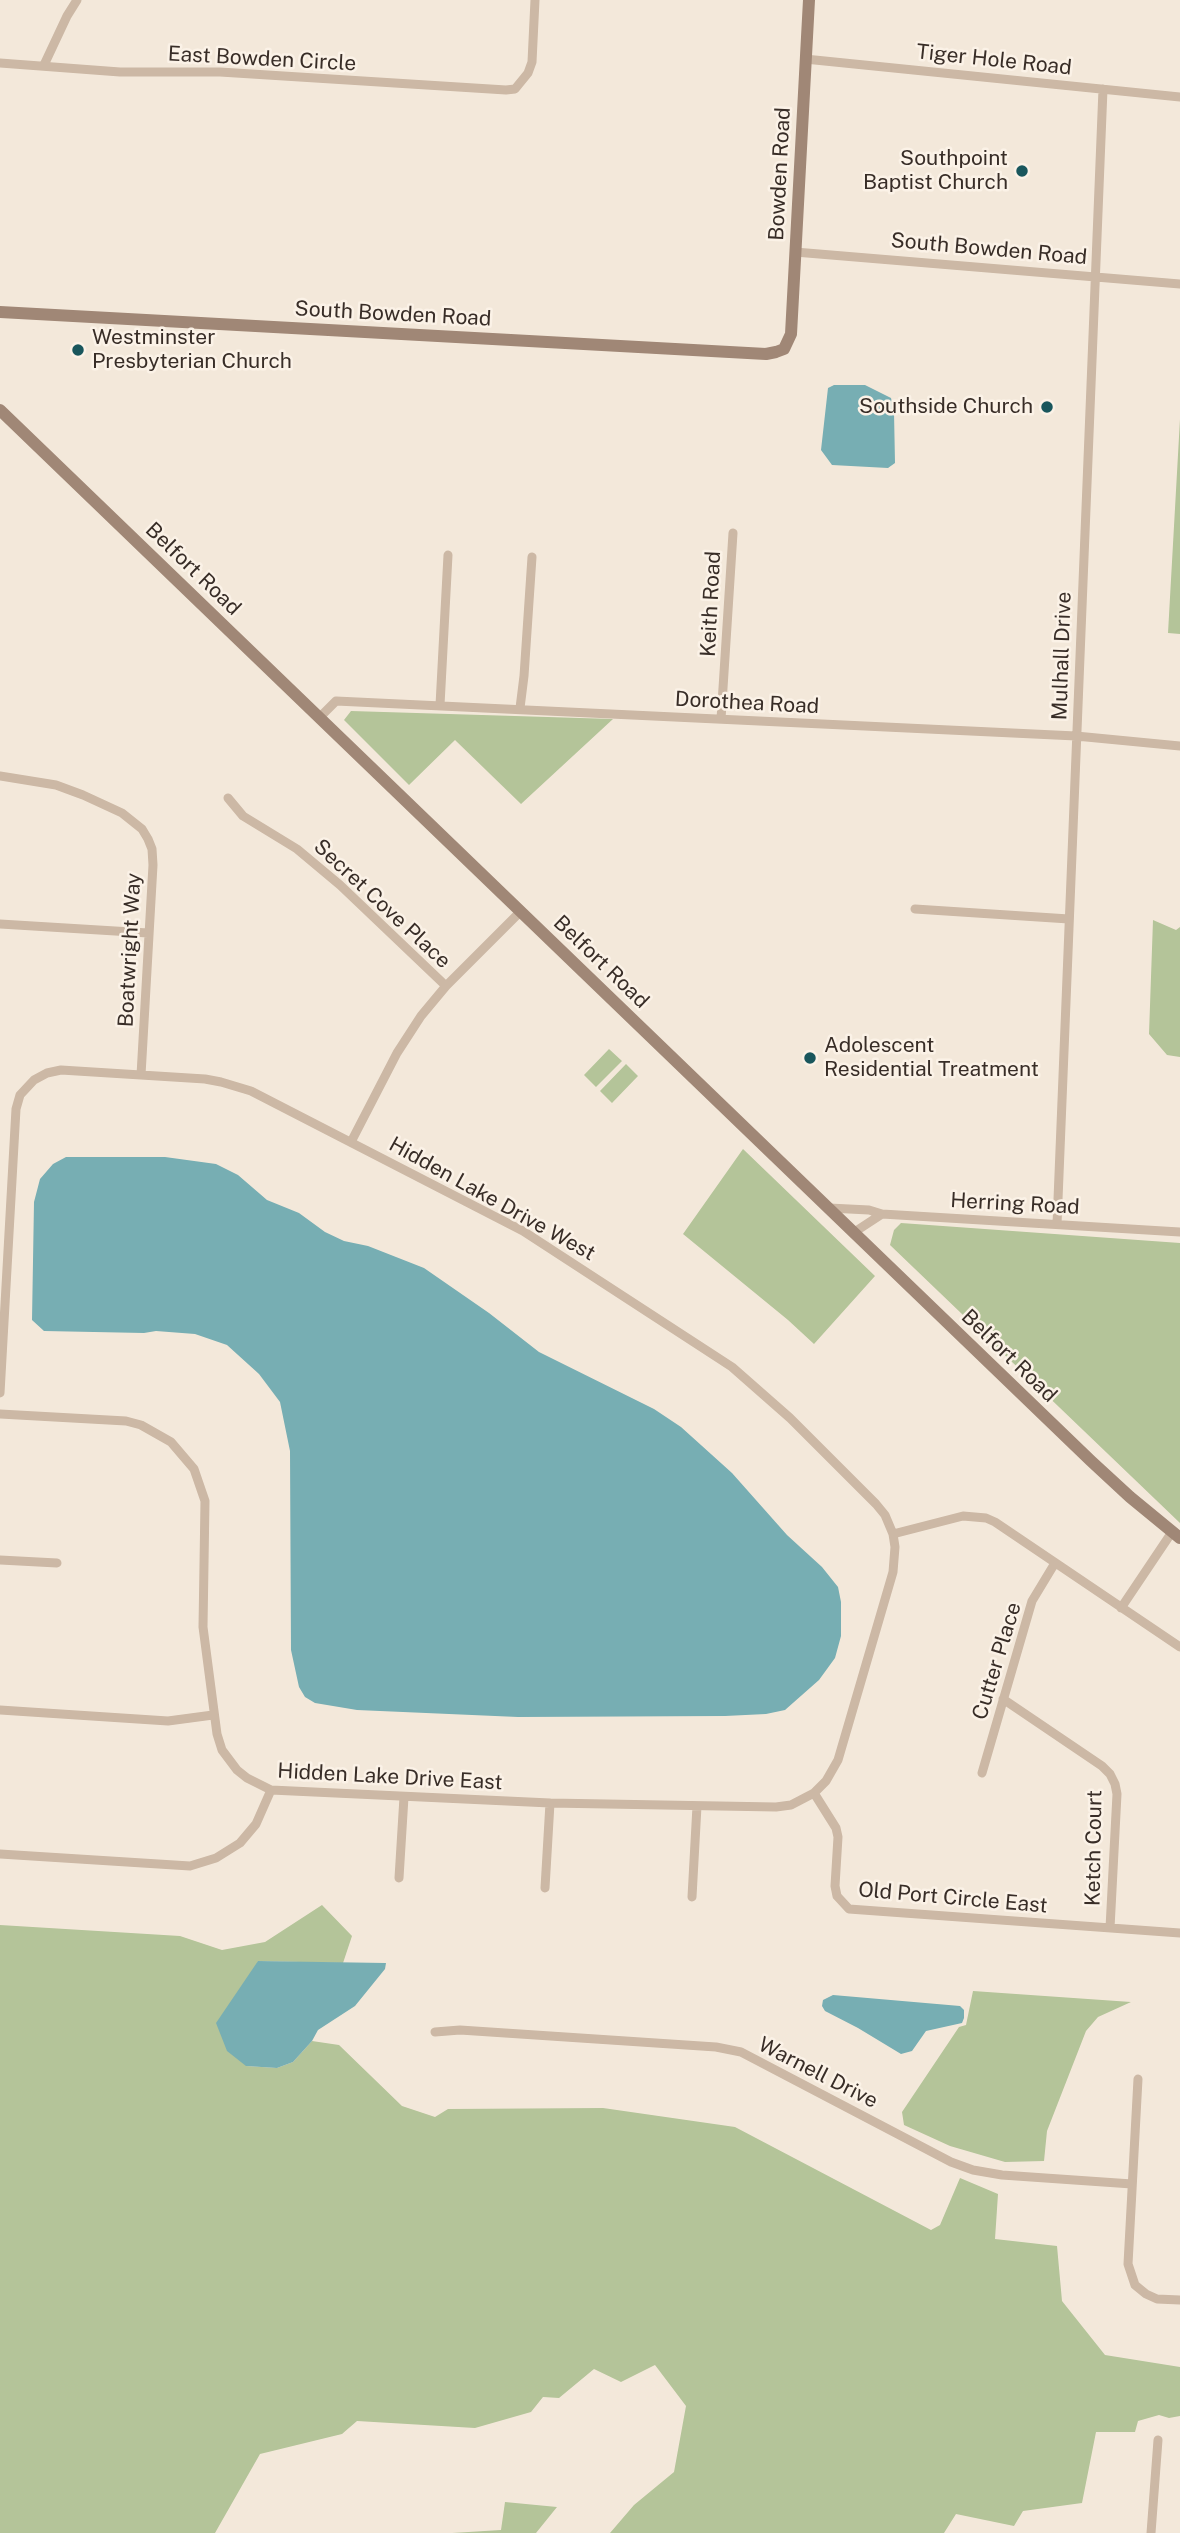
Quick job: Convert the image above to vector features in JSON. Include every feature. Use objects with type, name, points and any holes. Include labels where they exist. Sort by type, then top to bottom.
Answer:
[{"type":"street","points":[[44,65],[77,0]]},
{"type":"street","name":"East Bowden Circle","points":[[0,63],[120,72],[220,72],[515,89],[528,73],[532,62],[535,0]]},
{"type":"street","name":"Bowden Road","points":[[784,349],[790,334],[809,0]]},
{"type":"street","name":"Tiger Hole Road","points":[[805,59],[1180,97]]},
{"type":"street","name":"Mulhall Drive","points":[[1057,1224],[1103,89]]},
{"type":"street","name":"South Bowden Road","points":[[795,252],[1180,284]]},
{"type":"street","name":"South Bowden Road","points":[[0,312],[766,354],[784,349]]},
{"type":"street","name":"Belfort Road","points":[[0,410],[853,1233],[1130,1497],[1176,1535]]},
{"type":"street","name":"Keith Road","points":[[721,719],[733,533]]},
{"type":"street","points":[[440,705],[448,555]]},
{"type":"street","points":[[520,708],[532,557]]},
{"type":"street","name":"Dorothea Road","points":[[319,718],[336,701],[1076,736],[1180,746]]},
{"type":"street","name":"Boatwright Way","points":[[0,776],[56,785],[83,795],[122,813],[142,829],[148,839],[153,857],[141,1075]]},
{"type":"street","name":"Secret Cove Place","points":[[228,798],[243,816],[297,849],[340,885],[446,986]]},
{"type":"street","points":[[915,909],[1069,919]]},
{"type":"street","points":[[351,1142],[409,1033],[446,986],[521,911]]},
{"type":"street","points":[[0,925],[148,933]]},
{"type":"street","name":"Hidden Lake Drive West","points":[[3,1272],[16,1109],[20,1096],[34,1080],[61,1070],[205,1079],[251,1091],[523,1231],[732,1367],[790,1418],[876,1504],[885,1515],[893,1534]]},
{"type":"street","name":"Herring Road","points":[[827,1208],[869,1210],[882,1214],[1180,1232]]},
{"type":"street","points":[[853,1233],[882,1214]]},
{"type":"street","points":[[0,1393],[3,1272]]},
{"type":"street","name":"Hidden Lake Drive East","points":[[0,1414],[126,1421],[141,1425],[171,1442],[194,1469],[205,1501],[203,1626],[219,1742],[229,1761],[247,1778],[271,1790],[550,1803],[776,1807],[791,1805],[814,1793]]},
{"type":"street","points":[[814,1793],[826,1781],[838,1760],[893,1572],[893,1534],[962,1516],[975,1516],[995,1522],[1180,1647]]},
{"type":"street","points":[[1121,1608],[1176,1535]]},
{"type":"street","points":[[0,1560],[57,1563]]},
{"type":"street","name":"Cutter Place","points":[[982,1773],[1032,1601],[1055,1563]]},
{"type":"street","name":"Ketch Court","points":[[1003,1699],[1102,1766],[1115,1784],[1117,1794],[1110,1928]]},
{"type":"street","points":[[4,1711],[168,1721],[214,1715]]},
{"type":"street","points":[[0,1854],[190,1866],[216,1858],[240,1843],[256,1824],[271,1790]]},
{"type":"street","name":"Old Port Circle East","points":[[814,1793],[836,1828],[835,1886],[837,1896],[849,1909],[1180,1933]]},
{"type":"street","points":[[399,1878],[404,1797]]},
{"type":"street","points":[[545,1888],[550,1803]]},
{"type":"street","points":[[692,1897],[697,1806]]},
{"type":"street","name":"Warnell Drive","points":[[435,2032],[460,2030],[554,2036],[716,2047],[741,2052],[951,2162],[973,2170],[1002,2175],[1132,2184]]},
{"type":"street","points":[[1138,2080],[1128,2264],[1135,2285],[1146,2294],[1157,2299],[1180,2300]]},
{"type":"street","points":[[1151,2533],[1158,2440]]},
{"type":"green space","points":[[1180,419],[1180,634],[1168,633]]},
{"type":"green space","points":[[351,711],[613,719],[521,804],[455,740],[409,785],[344,720]]},
{"type":"green space","points":[[1153,920],[1176,930],[1180,927],[1180,1057],[1167,1055],[1149,1034]]},
{"type":"green space","points":[[609,1049],[622,1061],[596,1087],[584,1075]]},
{"type":"green space","points":[[626,1064],[638,1076],[612,1103],[600,1091]]},
{"type":"green space","points":[[743,1149],[875,1276],[814,1344],[683,1234]]},
{"type":"green space","points":[[901,1223],[1180,1243],[1180,1523],[890,1245],[894,1230]]},
{"type":"green space","points":[[322,1905],[352,1936],[343,1963],[258,1961],[246,2066],[277,2068],[293,2062],[312,2041],[339,2045],[402,2106],[435,2117],[448,2109],[603,2108],[735,2127],[931,2230],[940,2225],[960,2178],[998,2194],[995,2239],[1057,2246],[1062,2301],[1105,2355],[1180,2367],[1180,2416],[1169,2418],[1159,2415],[1138,2421],[1135,2432],[1096,2432],[1082,2503],[1023,2511],[1014,2526],[956,2514],[944,2533],[610,2533],[634,2505],[674,2472],[686,2406],[655,2365],[621,2382],[594,2369],[559,2398],[543,2397],[531,2412],[475,2428],[357,2421],[342,2434],[260,2454],[215,2533],[0,2533],[0,1925],[180,1936],[222,1950],[265,1942]]},
{"type":"green space","points":[[973,1991],[1131,2002],[1098,2017],[1086,2031],[1047,2131],[1044,2161],[1005,2162],[950,2146],[904,2125],[902,2112],[959,2027],[966,2025]]},
{"type":"green space","points":[[505,2502],[557,2507],[536,2533],[452,2533],[501,2530]]},
{"type":"water","points":[[834,385],[865,385],[891,398],[894,412],[895,463],[888,468],[832,465],[821,450],[828,388]]},
{"type":"water","points":[[66,1157],[165,1157],[216,1164],[238,1175],[267,1200],[299,1213],[325,1232],[424,1268],[539,1352],[654,1409],[681,1427],[732,1473],[838,1587],[841,1636],[835,1658],[819,1680],[785,1710],[766,1714],[518,1717],[357,1710],[315,1703],[305,1697],[299,1687],[291,1650],[290,1451],[280,1402],[259,1374],[227,1345],[195,1334],[156,1331],[44,1331],[32,1320],[34,1202],[40,1179],[53,1164]]},
{"type":"water","points":[[258,1961],[386,1963],[385,1969],[355,2006],[318,2030],[293,2062],[277,2068],[246,2066],[227,2051],[216,2023]]},
{"type":"water","points":[[833,1995],[960,2006],[964,2010],[964,2018],[962,2023],[926,2031],[912,2051],[901,2054],[825,2011],[823,2000]]},
{"type":"place","name":"Southpoint Baptist Church","points":[[1022,171]]},
{"type":"place","name":"Westminster Presbyterian Church","points":[[78,350]]},
{"type":"place","name":"Southside Church","points":[[1047,407]]},
{"type":"place","name":"Adolescent Residential Treatment","points":[[810,1058]]}]
